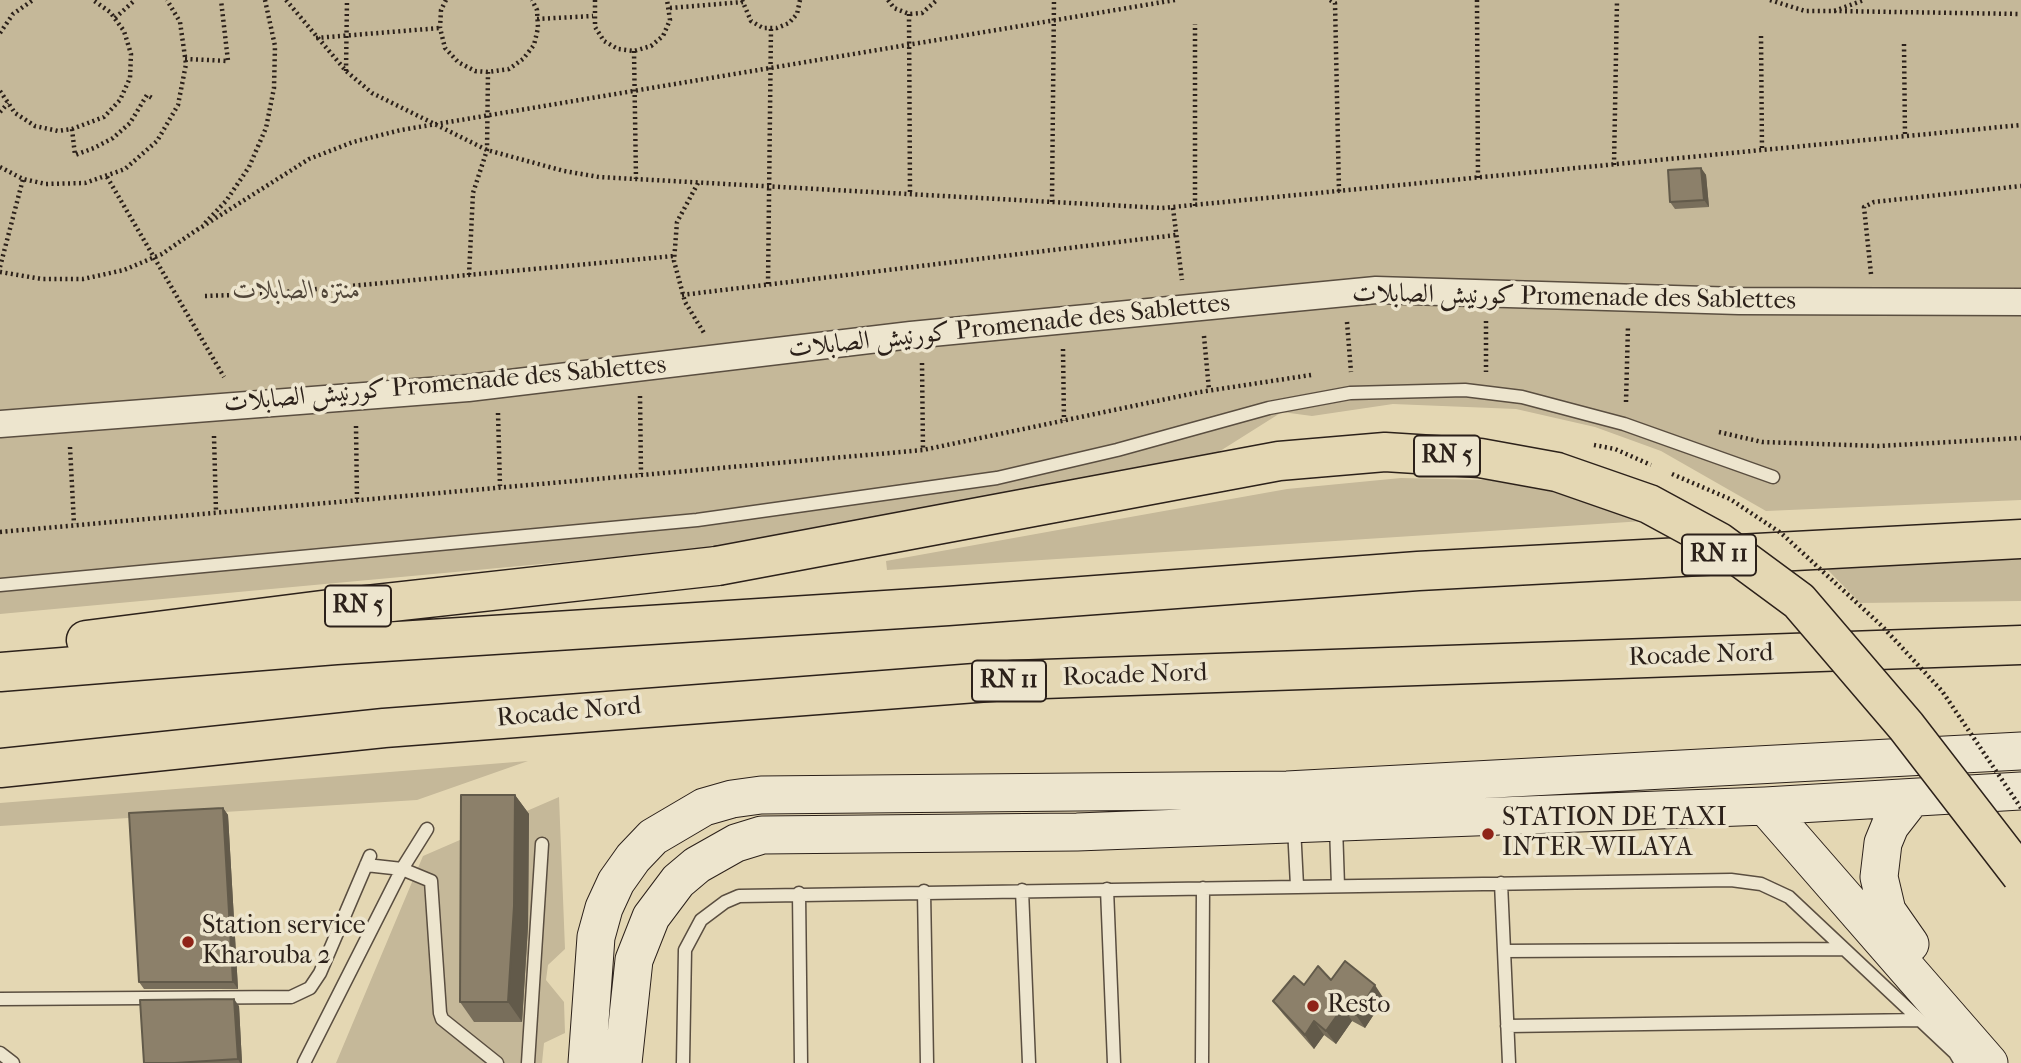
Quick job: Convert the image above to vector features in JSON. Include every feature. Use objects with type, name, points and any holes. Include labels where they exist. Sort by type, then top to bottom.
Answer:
[{"type":"highway","name":"RN 5","points":[[0,652],[330,609],[717,566],[1279,461],[1385,452],[1480,458],[1557,472],[1649,504],[1719,542],[1799,601],[1906,726],[2021,875]]},
{"type":"highway","name":"RN 11","points":[[0,672],[336,645],[948,606],[1418,571],[2021,539]]},
{"type":"highway","name":"Rocade Nord","points":[[0,768],[384,728],[1015,680],[2021,645]]},
{"type":"street","name":"كورنيش الصابلات Promenade des Sablettes","points":[[0,424],[497,385],[921,334],[1388,290],[1629,298],[2021,302]]},
{"type":"street","points":[[587,1063],[596,937],[604,908],[616,882],[633,858],[661,831],[704,807],[732,799],[761,795],[1287,790],[2021,751]]},
{"type":"street","points":[[623,1063],[634,960],[651,917],[666,895],[687,873],[716,853],[762,835],[1077,832],[1765,806],[2021,791]]},
{"type":"street","points":[[1911,799],[1890,826],[1883,842],[1879,877],[1887,911],[1896,926],[2010,1063]]},
{"type":"street","points":[[1765,806],[1989,1063]]},
{"type":"lane","points":[[0,585],[697,520],[997,478],[1084,459],[1269,408],[1350,393],[1465,390],[1522,397],[1624,424],[1773,477]]},
{"type":"lane","points":[[1294,822],[1297,886]]},
{"type":"lane","points":[[1336,822],[1338,886]]},
{"type":"lane","points":[[304,1063],[402,869],[427,829]]},
{"type":"lane","points":[[528,1063],[542,844]]},
{"type":"lane","points":[[0,999],[291,997],[310,988],[320,973],[368,860],[425,877],[434,888],[442,1019],[497,1063]]},
{"type":"lane","points":[[683,1063],[685,950],[696,927],[712,910],[739,896],[924,891],[1746,881],[1789,897],[1955,1053],[1961,1063]]},
{"type":"lane","points":[[1501,883],[1509,1063]]},
{"type":"lane","points":[[1202,1063],[1203,888]]},
{"type":"lane","points":[[1107,889],[1114,1063]]},
{"type":"lane","points":[[1021,890],[1029,1063]]},
{"type":"lane","points":[[924,891],[927,1063]]},
{"type":"lane","points":[[799,893],[801,1063]]},
{"type":"lane","points":[[1504,951],[1844,949]]},
{"type":"lane","points":[[1507,1026],[1920,1020]]},
{"type":"lane","points":[[0,1053],[13,1063]]},
{"type":"path","points":[[0,33],[13,14],[33,0]]},
{"type":"path","points":[[0,91],[8,103],[35,126],[58,131],[72,129],[104,117],[120,100],[130,78],[131,54],[124,31],[115,19],[93,0]]},
{"type":"path","points":[[115,19],[135,0]]},
{"type":"path","points":[[0,167],[23,179],[46,184],[85,183],[125,169],[157,141],[178,105],[185,59],[180,22],[167,0]]},
{"type":"path","points":[[185,59],[228,61],[221,0]]},
{"type":"path","points":[[197,230],[226,201],[249,167],[266,128],[274,88],[275,46],[265,0]]},
{"type":"path","points":[[286,0],[346,71],[372,93],[487,150],[564,171],[636,179],[1173,208],[2021,125]]},
{"type":"path","points":[[346,71],[347,0]]},
{"type":"path","points":[[446,0],[441,10],[440,28],[445,48],[457,62],[475,71],[488,72],[509,69],[523,59],[534,45],[537,19],[532,0]]},
{"type":"path","points":[[595,0],[595,27],[604,40],[618,49],[634,51],[651,46],[663,36],[670,20],[667,0]]},
{"type":"path","points":[[670,8],[742,1],[751,21],[763,28],[789,23],[797,14],[800,0]]},
{"type":"path","points":[[888,0],[894,8],[909,14],[922,13],[937,0]]},
{"type":"path","points":[[1052,202],[1054,0]]},
{"type":"path","points":[[23,179],[0,270],[42,279],[83,279],[124,270],[154,257],[309,159],[353,142],[488,113],[1175,0]]},
{"type":"path","points":[[1330,0],[1335,3],[1339,192]]},
{"type":"path","points":[[1477,0],[1478,179]]},
{"type":"path","points":[[1834,11],[1864,0]]},
{"type":"path","points":[[1614,165],[1617,1]]},
{"type":"path","points":[[1774,1],[1805,11],[2021,13]]},
{"type":"path","points":[[909,14],[910,194]]},
{"type":"path","points":[[537,19],[593,16]]},
{"type":"path","points":[[1195,24],[1195,206]]},
{"type":"path","points":[[768,284],[771,27]]},
{"type":"path","points":[[316,38],[440,28]]},
{"type":"path","points":[[1760,36],[1762,151]]},
{"type":"path","points":[[1904,44],[1905,136]]},
{"type":"path","points":[[634,51],[636,179]]},
{"type":"path","points":[[469,275],[473,194],[487,150],[488,72]]},
{"type":"path","points":[[72,129],[75,155],[113,138],[130,123],[147,95],[152,97]]},
{"type":"path","points":[[0,112],[8,103]]},
{"type":"path","points":[[107,177],[222,375]]},
{"type":"path","points":[[699,182],[677,222],[674,257],[682,295],[691,314],[725,357]]},
{"type":"path","points":[[1874,302],[1864,208],[1874,202],[2021,186]]},
{"type":"path","points":[[1173,208],[1182,284]]},
{"type":"path","points":[[682,295],[1176,235]]},
{"type":"path","points":[[205,296],[263,294],[674,257]]},
{"type":"path","points":[[1478,376],[1486,377],[1486,292]]},
{"type":"path","points":[[1345,293],[1351,372]]},
{"type":"path","points":[[1626,410],[1629,298]]},
{"type":"path","points":[[1201,307],[1209,390]]},
{"type":"path","points":[[1062,320],[1064,421]]},
{"type":"path","points":[[921,334],[923,450]]},
{"type":"path","points":[[640,367],[641,474]]},
{"type":"path","points":[[1339,373],[1364,372]]},
{"type":"path","points":[[0,532],[923,450],[1209,390],[1314,375]]},
{"type":"path","points":[[497,385],[500,486]]},
{"type":"path","points":[[355,397],[357,499]]},
{"type":"path","points":[[214,407],[216,511]]},
{"type":"path","points":[[69,419],[74,524]]},
{"type":"path","points":[[1712,430],[1762,442],[1879,446],[2021,438]]},
{"type":"green space","name":"منتزه الصابلات","points":[[0,0],[2021,0],[2021,500],[1766,511],[1661,451],[1595,427],[1516,409],[1393,404],[1312,416],[1282,412],[1209,458],[715,548],[0,614]]},
{"type":"green space","points":[[1401,478],[1488,480],[1569,495],[1644,521],[887,570],[886,561],[1108,521],[1287,489]]},
{"type":"green space","points":[[2021,557],[2021,601],[1860,603],[1823,565]]},
{"type":"green space","points":[[528,761],[417,800],[0,826],[0,803]]},
{"type":"green space","points":[[559,797],[565,949],[548,965],[546,980],[564,1002],[565,1033],[544,1043],[542,1063],[336,1063],[423,856]]},
{"type":"building","points":[[1701,168],[1704,200],[1670,202],[1668,170]]},
{"type":"building","points":[[461,795],[515,795],[514,906],[508,1002],[460,1002]]},
{"type":"building","name":"Station service Kharouba 2","points":[[223,808],[233,982],[139,982],[129,813]]},
{"type":"building","points":[[1345,961],[1375,985],[1356,1015],[1343,1007],[1326,1031],[1314,1021],[1305,1035],[1273,1001],[1294,976],[1304,985],[1318,966],[1331,980]]},
{"type":"building","points":[[234,999],[238,1059],[144,1063],[140,1000]]},
{"type":"place","name":"STATION DE TAXI INTER-WILAYA","points":[[1488,834]]},
{"type":"place","name":"Station service Kharouba 2","points":[[188,942]]},
{"type":"place","name":"Resto","points":[[1313,1006]]}]
